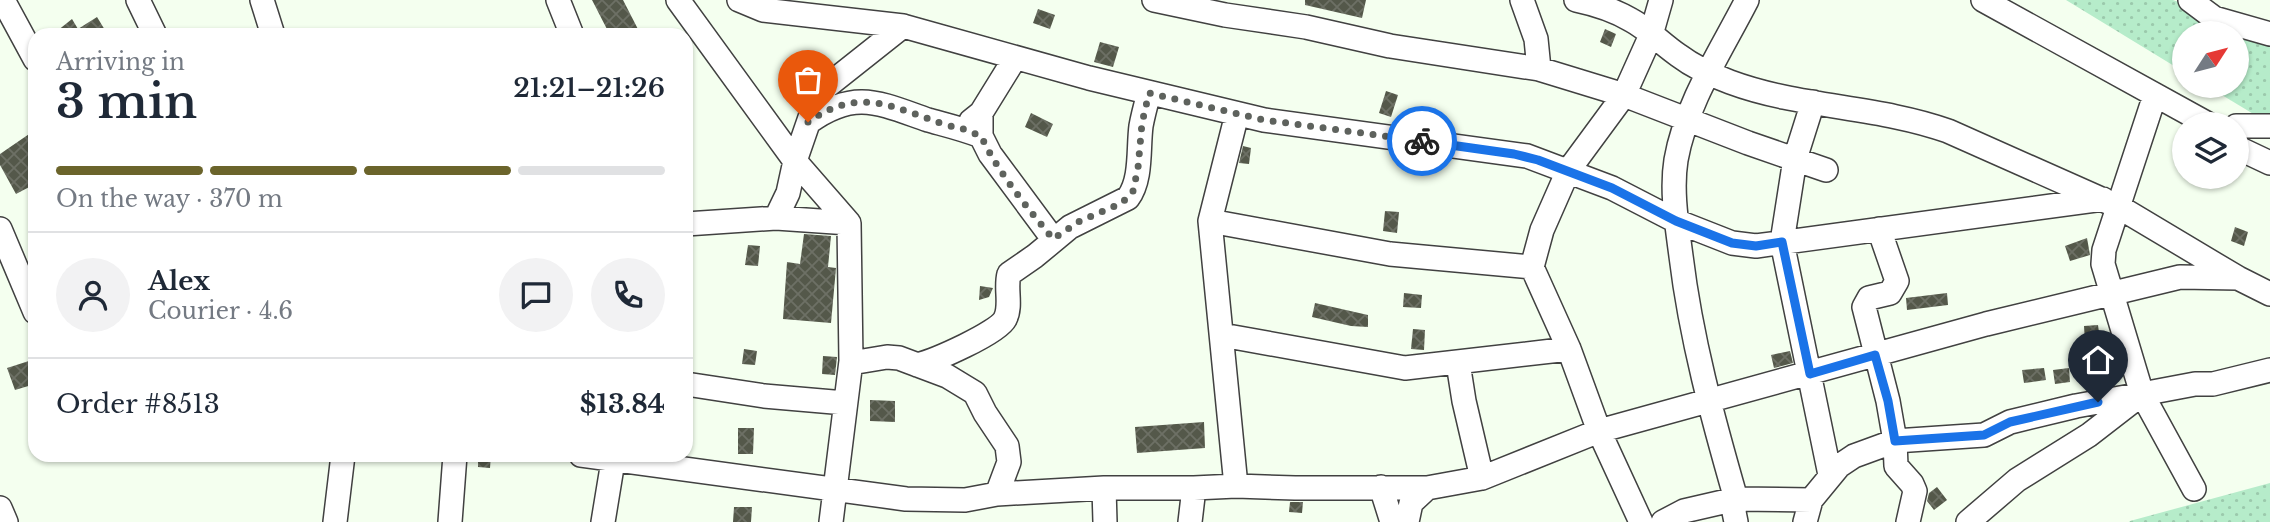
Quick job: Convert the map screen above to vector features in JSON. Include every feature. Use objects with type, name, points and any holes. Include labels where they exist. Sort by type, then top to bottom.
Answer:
[{"type":"street","points":[[3,0],[28,46]]},
{"type":"street","points":[[138,0],[152,28]]},
{"type":"street","points":[[262,0],[271,28]]},
{"type":"street","points":[[558,0],[569,28]]},
{"type":"street","points":[[678,0],[795,162],[849,223],[851,361],[831,522]]},
{"type":"street","points":[[739,0],[763,10],[858,10],[903,26],[1015,58],[1264,120],[1514,154],[1568,171],[1632,197],[1676,221],[1742,245],[2111,203]]},
{"type":"street","points":[[1154,0],[1225,15],[1306,27],[1390,46],[1538,69],[1624,94],[1748,143],[1826,170]]},
{"type":"street","points":[[1522,0],[1536,38],[1538,69]]},
{"type":"street","points":[[1576,0],[1615,12],[1633,21],[1709,74],[1748,88],[1941,128],[2111,203],[2270,294]]},
{"type":"street","points":[[1641,522],[1532,267],[1542,230],[1568,171],[1624,94],[1651,35],[1661,0]]},
{"type":"street","points":[[1736,511],[1688,314],[1676,221],[1674,178],[1676,158],[1688,118],[1747,0]]},
{"type":"street","points":[[1983,0],[2186,112]]},
{"type":"street","points":[[2190,0],[2214,18],[2270,34]]},
{"type":"street","points":[[776,218],[788,193],[795,162],[814,106],[826,87],[903,26]]},
{"type":"street","points":[[1015,58],[981,124],[990,154],[1053,239]]},
{"type":"street","points":[[917,365],[956,351],[1002,322],[1007,311],[1009,274],[1053,239],[1080,221],[1122,203],[1133,191],[1149,93]]},
{"type":"street","points":[[2155,95],[2111,203],[2103,264],[2141,394],[2194,489]]},
{"type":"street","points":[[808,122],[832,107],[858,101],[892,107],[950,126],[981,124]]},
{"type":"street","points":[[1813,102],[1795,159],[1782,242],[1830,475]]},
{"type":"street","points":[[1236,486],[1210,221],[1237,114]]},
{"type":"street","points":[[2249,126],[2270,126]]},
{"type":"street","points":[[2249,152],[2270,163]]},
{"type":"street","points":[[693,224],[776,218],[849,223]]},
{"type":"street","points":[[1210,221],[1390,254],[1532,267]]},
{"type":"street","points":[[0,229],[28,295]]},
{"type":"street","points":[[1879,229],[1897,281],[1890,293],[1869,298],[1864,307],[1888,401],[1896,466],[1915,491],[1908,522]]},
{"type":"street","points":[[642,462],[906,499],[965,499],[997,494],[1104,488],[1427,488],[1482,478],[1600,431],[1986,324],[2180,277],[2238,278]]},
{"type":"street","points":[[1222,335],[1405,368],[1569,349]]},
{"type":"street","points":[[851,361],[899,358],[947,376],[975,393],[1007,446],[1009,462],[997,494]]},
{"type":"street","points":[[1458,363],[1482,478]]},
{"type":"street","points":[[1663,522],[1684,511],[1808,511],[1830,475],[1839,466],[1854,456],[1895,441],[1984,435],[2010,422],[2141,394],[2195,384],[2213,384],[2270,370]]},
{"type":"street","points":[[693,385],[764,396],[845,403]]},
{"type":"street","points":[[1968,522],[2017,480],[2089,435],[2141,394]]},
{"type":"street","points":[[342,462],[335,522],[343,522]]},
{"type":"street","points":[[450,522],[454,462]]},
{"type":"street","points":[[603,522],[613,462]]},
{"type":"street","points":[[1381,487],[1392,522]]},
{"type":"street","points":[[1104,488],[1105,522]]},
{"type":"street","points":[[1190,522],[1194,488]]},
{"type":"street","points":[[1407,522],[1411,503],[1427,488]]},
{"type":"street","points":[[0,508],[6,522]]},
{"type":"green space","points":[[2066,0],[2173,0],[2214,15],[2270,23],[2270,124],[2227,98],[2249,98],[2249,21],[2172,21],[2172,65]]},
{"type":"green space","points":[[2270,483],[2270,522],[2129,522],[2130,521]]},
{"type":"building","points":[[592,0],[623,0],[637,28],[606,28]]},
{"type":"building","points":[[1305,0],[1366,0],[1362,18],[1305,5]]},
{"type":"building","points":[[1038,9],[1055,15],[1050,29],[1033,23]]},
{"type":"building","points":[[97,17],[104,28],[80,28]]},
{"type":"building","points":[[72,19],[77,28],[61,28]]},
{"type":"building","points":[[1605,29],[1616,34],[1611,47],[1600,42]]},
{"type":"building","points":[[1100,42],[1119,47],[1113,67],[1094,62]]},
{"type":"building","points":[[1386,91],[1398,95],[1391,117],[1379,113]]},
{"type":"building","points":[[1031,113],[1053,124],[1047,137],[1025,127]]},
{"type":"building","points":[[28,135],[28,188],[16,194],[0,165],[0,154]]},
{"type":"building","points":[[1243,146],[1251,148],[1249,164],[1239,163]]},
{"type":"building","points":[[1385,211],[1399,212],[1397,233],[1383,231]]},
{"type":"building","points":[[2235,227],[2248,232],[2244,246],[2231,241]]},
{"type":"building","points":[[804,234],[831,236],[828,267],[836,268],[831,323],[783,319],[787,262],[800,264]]},
{"type":"building","points":[[2087,238],[2090,255],[2070,261],[2065,246]]},
{"type":"building","points":[[748,245],[760,246],[758,266],[745,265]]},
{"type":"building","points":[[980,286],[993,288],[989,297],[979,300]]},
{"type":"building","points":[[1404,293],[1422,295],[1421,308],[1403,307]]},
{"type":"building","points":[[1947,293],[1948,305],[1907,310],[1906,298]]},
{"type":"building","points":[[1315,303],[1368,315],[1368,327],[1312,317]]},
{"type":"building","points":[[2098,325],[2100,340],[2085,342],[2084,326]]},
{"type":"building","points":[[1413,329],[1425,330],[1424,350],[1411,349]]},
{"type":"building","points":[[744,349],[757,351],[755,365],[742,364]]},
{"type":"building","points":[[1790,351],[1793,363],[1774,368],[1771,355]]},
{"type":"building","points":[[823,356],[837,357],[835,375],[822,374]]},
{"type":"building","points":[[28,361],[28,386],[15,390],[7,368]]},
{"type":"building","points":[[2044,368],[2046,380],[2024,383],[2022,370]]},
{"type":"building","points":[[2069,368],[2070,382],[2055,384],[2053,370]]},
{"type":"building","points":[[870,400],[895,401],[895,422],[870,421]]},
{"type":"building","points":[[1204,422],[1205,448],[1137,453],[1135,427]]},
{"type":"building","points":[[738,428],[754,428],[753,454],[738,454]]},
{"type":"building","points":[[478,462],[490,462],[490,468],[478,467]]},
{"type":"building","points":[[1937,487],[1947,500],[1934,510],[1927,501],[1929,493]]},
{"type":"building","points":[[1290,502],[1303,502],[1302,513],[1289,512]]},
{"type":"building","points":[[734,507],[752,507],[751,522],[733,522]]},
{"type":"way so far","points":[[808,122],[832,107],[858,101],[873,102],[981,136],[1010,183],[1053,239],[1080,221],[1122,203],[1133,191],[1149,93],[1264,120],[1422,141]]},
{"type":"route","points":[[1422,141],[1527,156],[1612,188],[1676,221],[1732,243],[1756,246],[1782,242],[1810,374],[1875,355],[1888,401],[1895,441],[1984,435],[2010,422],[2098,402]]}]
